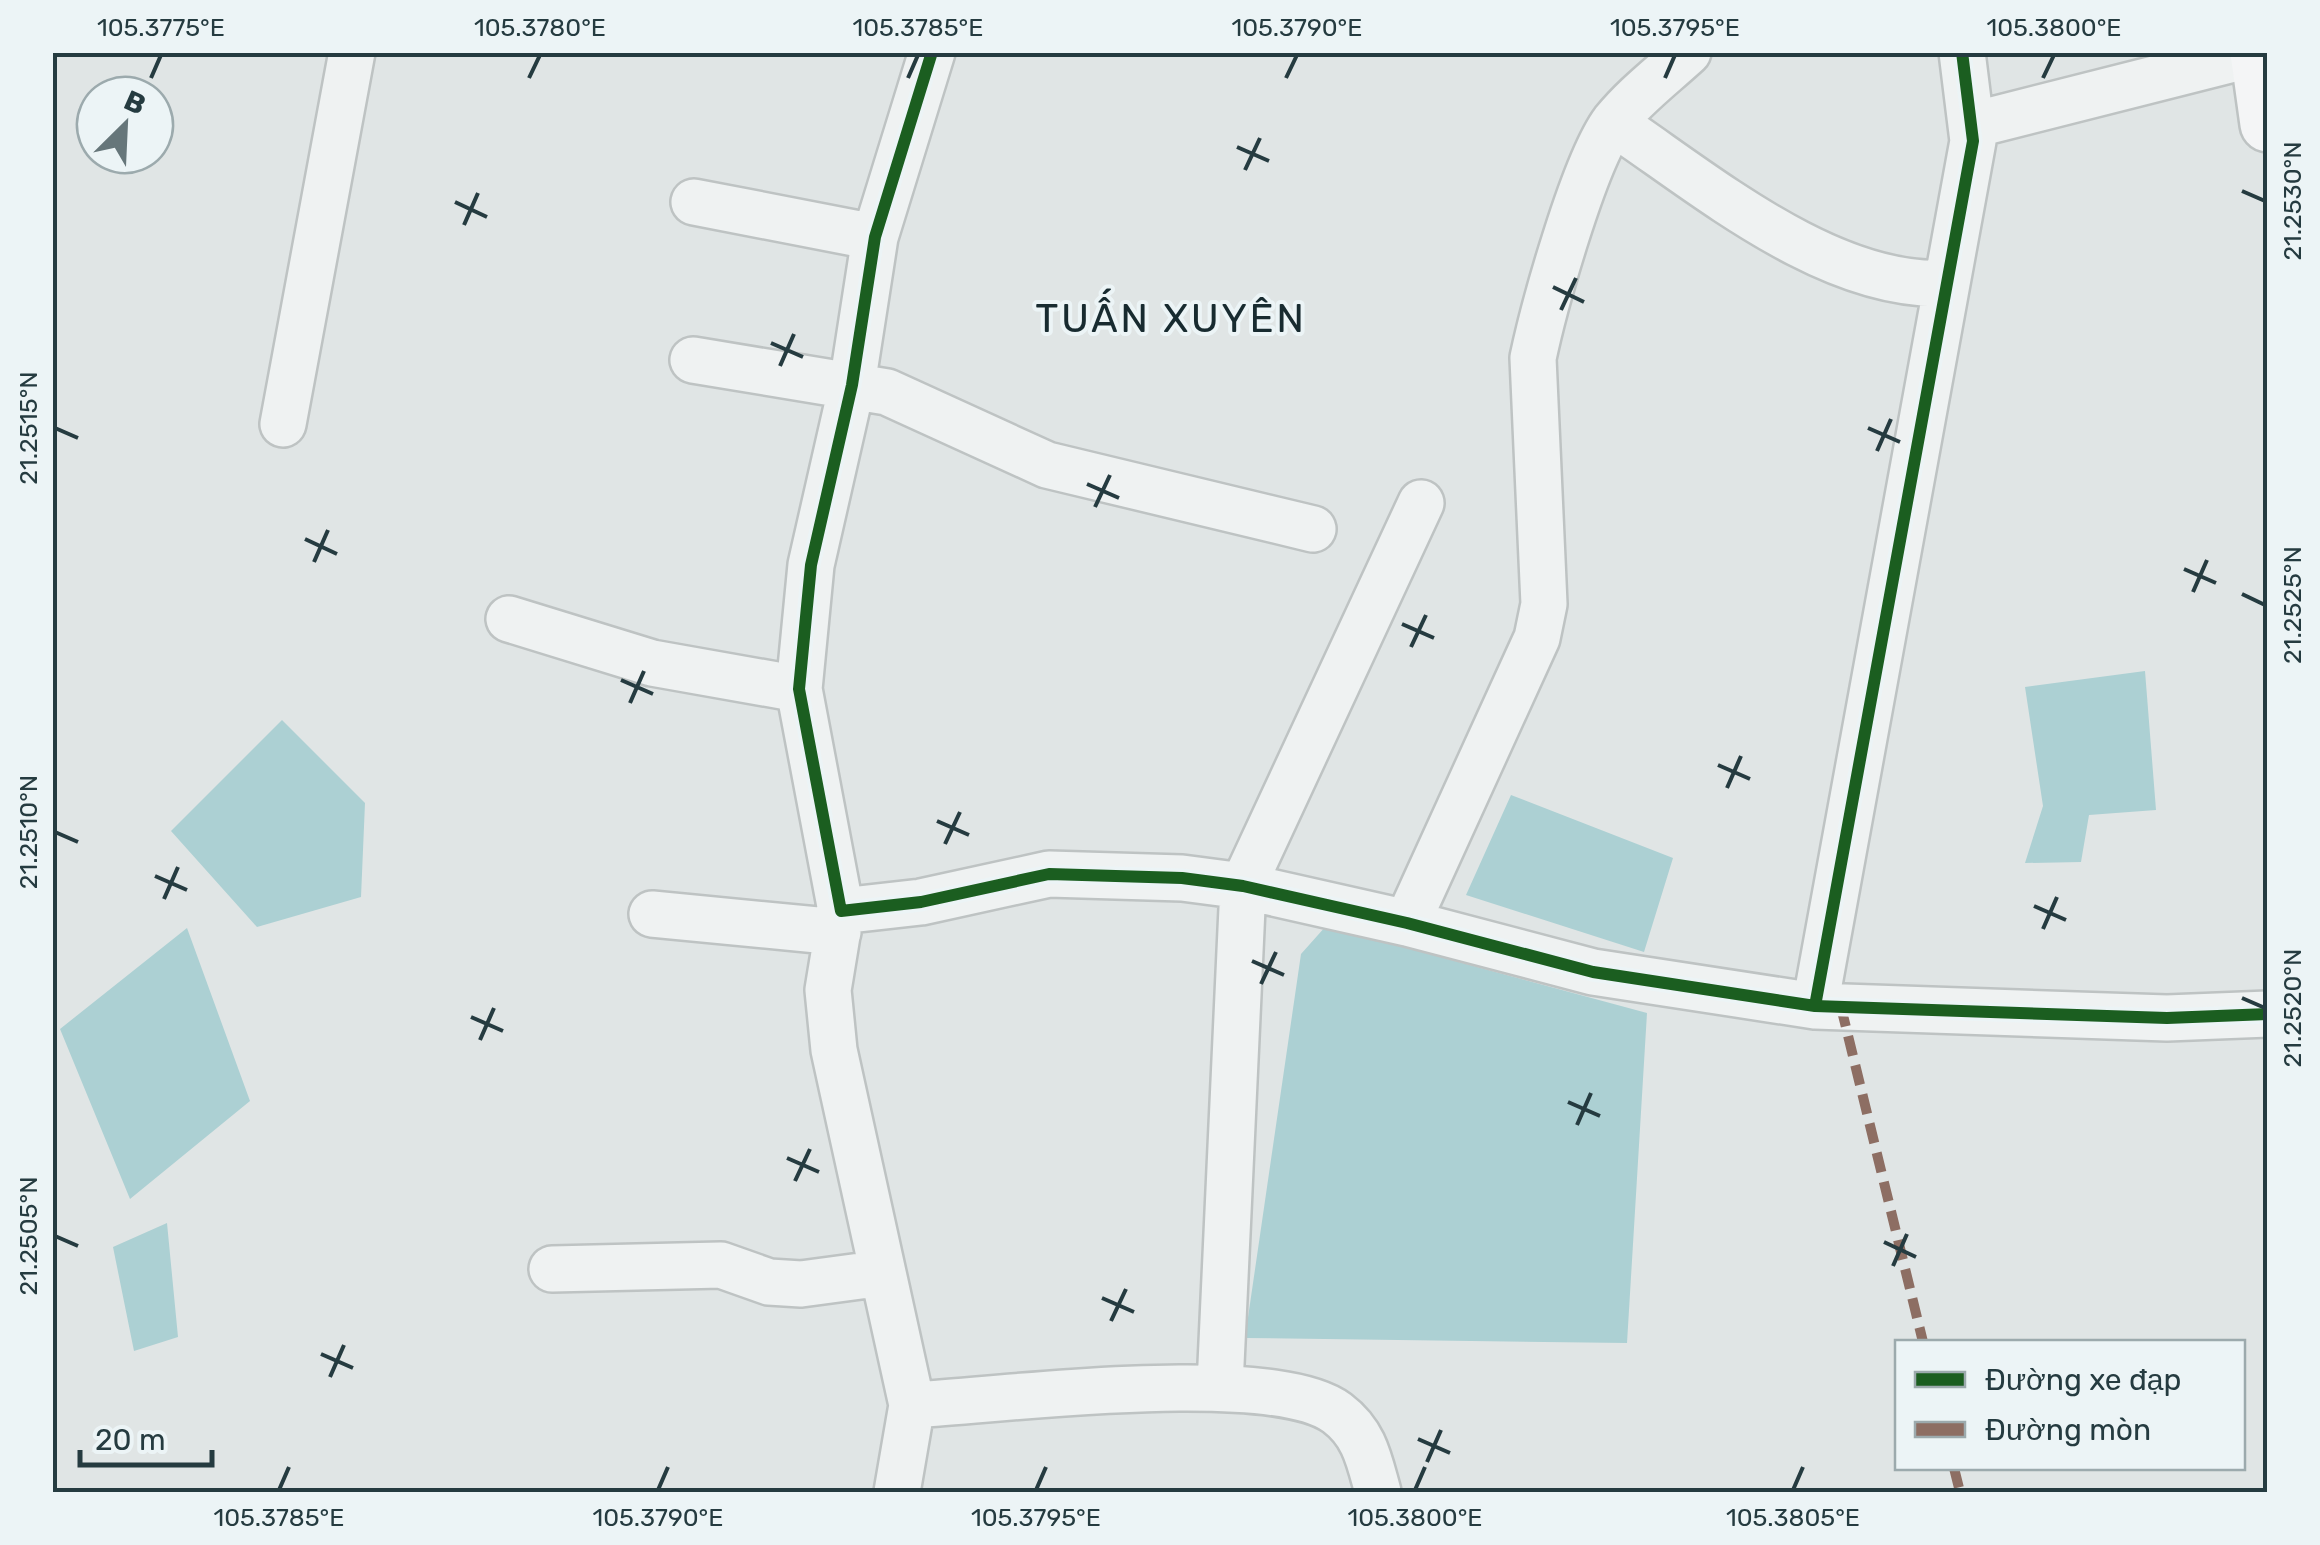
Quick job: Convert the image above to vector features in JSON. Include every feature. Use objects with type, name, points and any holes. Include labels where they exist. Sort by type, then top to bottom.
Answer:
[{"type":"main road","points":[[2259,53],[2268,124]]},
{"type":"street","points":[[283,424],[352,52]]},
{"type":"street","points":[[897,1492],[912,1406],[834,1050],[828,990],[840,922],[798,689],[811,565],[852,385],[875,238],[932,52]]},
{"type":"street","points":[[1406,923],[1537,638],[1544,604],[1534,358],[1599,146],[1614,122],[1688,52]]},
{"type":"street","points":[[1815,1006],[1948,283],[1973,125],[1962,52]]},
{"type":"street","points":[[1973,125],[2259,53]]},
{"type":"street","points":[[1614,122],[1818,254],[1926,284],[1948,283]]},
{"type":"street","points":[[694,202],[875,238]]},
{"type":"street","points":[[693,360],[887,392],[1047,465],[1312,529]]},
{"type":"street","points":[[1220,1386],[1243,886],[1421,503]]},
{"type":"street","points":[[509,619],[652,664],[798,689]]},
{"type":"street","points":[[652,914],[840,922],[1049,874],[1182,878],[1243,886],[1406,923],[1593,972],[1815,1006],[2168,1018],[2268,1014]]},
{"type":"street","points":[[552,1269],[721,1265],[769,1282],[801,1284],[883,1273]]},
{"type":"street","points":[[912,1406],[1220,1386],[1299,1397],[1335,1411],[1362,1436],[1378,1492]]},
{"type":"water","points":[[2145,671],[2156,810],[2089,815],[2081,862],[2025,863],[2043,806],[2025,687]]},
{"type":"water","points":[[282,720],[365,803],[361,897],[257,927],[171,831]]},
{"type":"water","points":[[1511,795],[1673,858],[1644,952],[1466,895]]},
{"type":"water","points":[[1326,926],[1647,1013],[1627,1343],[1245,1338],[1301,954]]},
{"type":"water","points":[[187,928],[250,1101],[130,1199],[60,1029]]},
{"type":"water","points":[[167,1223],[178,1337],[134,1351],[113,1247]]},
{"type":"marked path","points":[[1841,1007],[1923,1340]]},
{"type":"marked path","points":[[1954,1470],[1960,1492]]},
{"type":"cycle path","points":[[932,52],[875,237],[852,385],[811,565],[799,689],[841,911],[921,902],[1049,874],[1182,878],[1243,886],[1407,923],[1593,972],[1815,1006],[2167,1018],[2268,1014]]},
{"type":"cycle path","points":[[1815,1006],[1973,141],[1962,52]]},
{"type":"district","name":"TUẤN XUYÊN","points":[[1171,318]]}]
